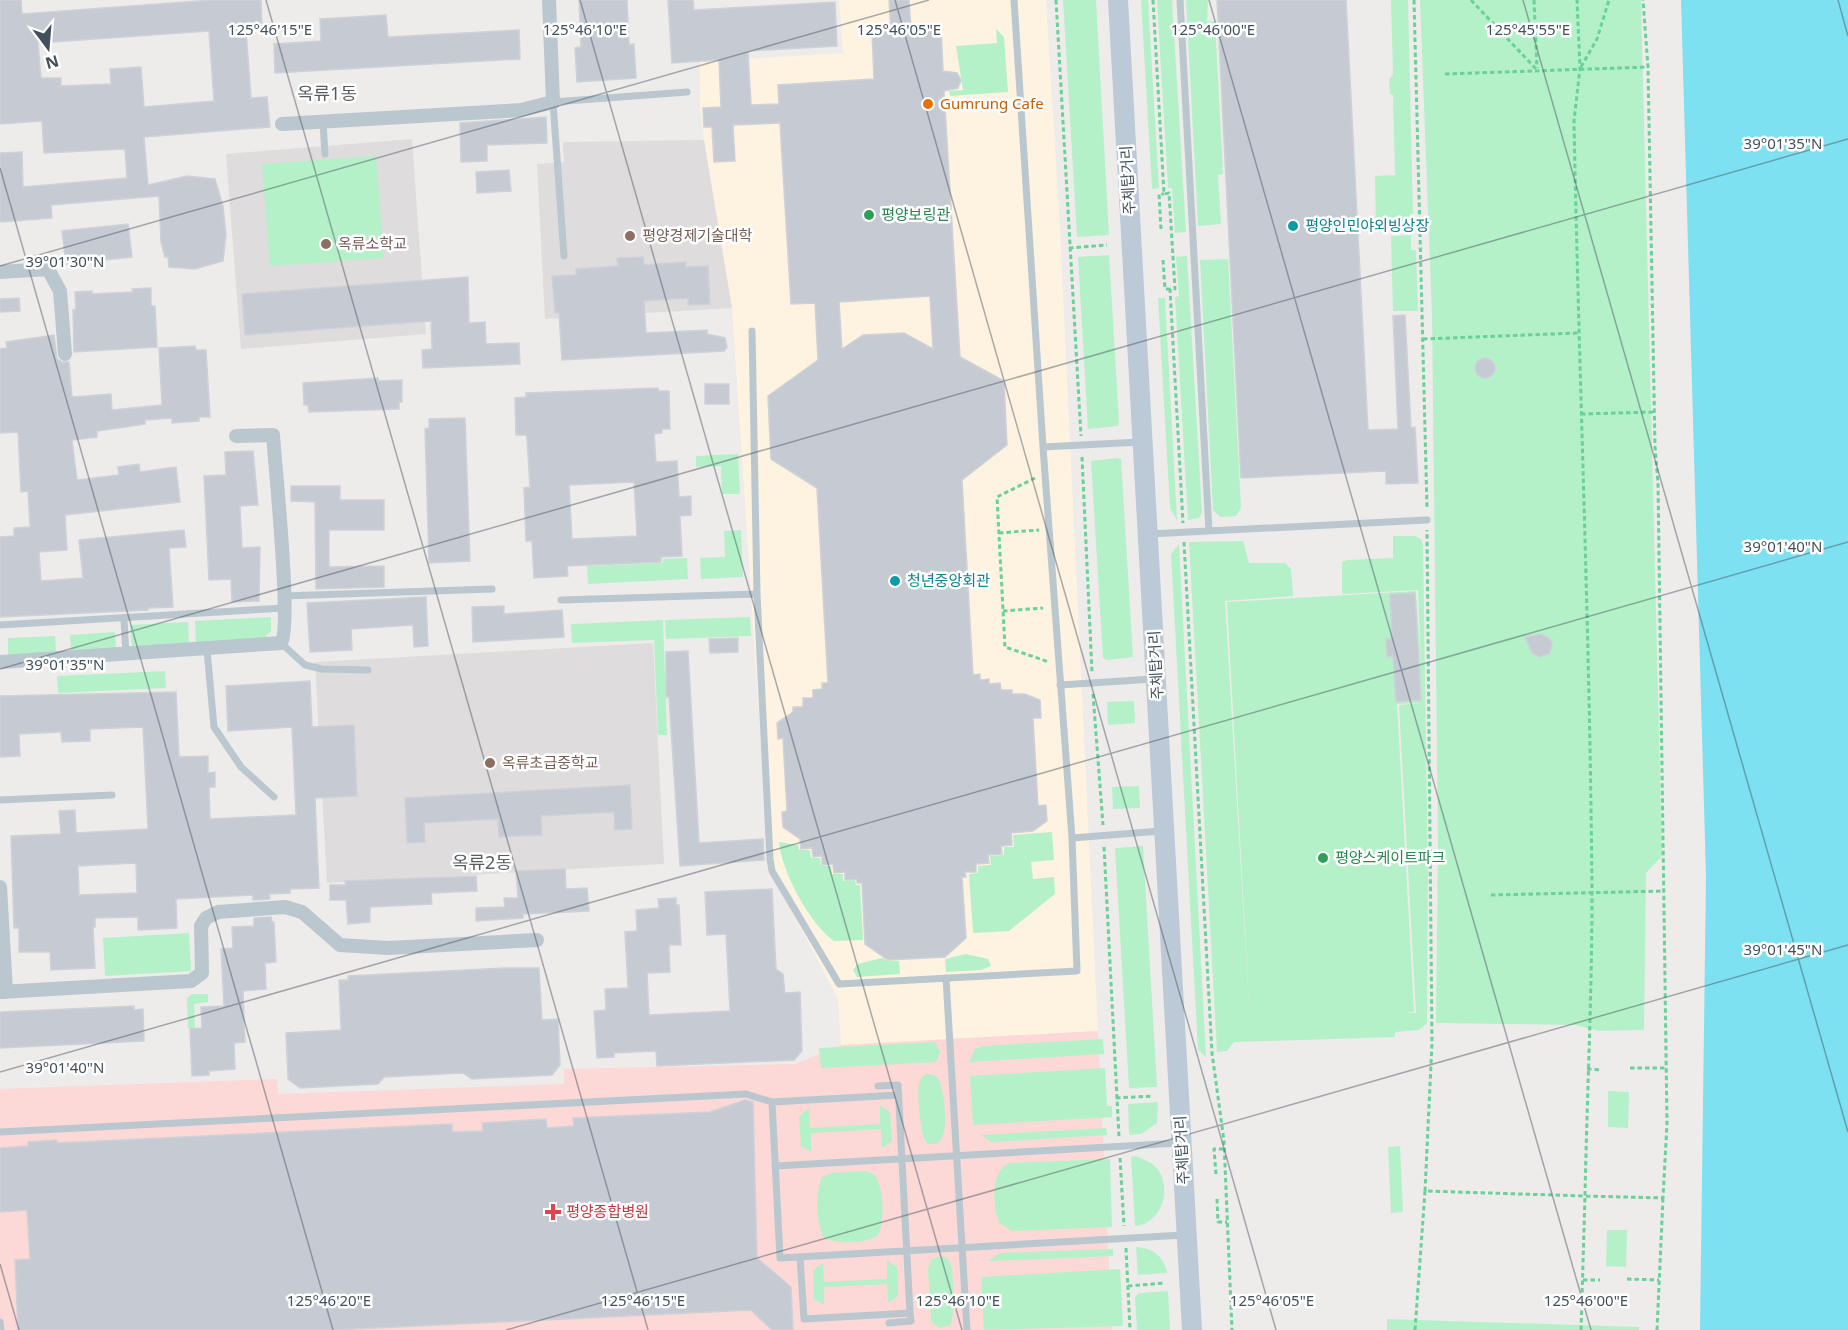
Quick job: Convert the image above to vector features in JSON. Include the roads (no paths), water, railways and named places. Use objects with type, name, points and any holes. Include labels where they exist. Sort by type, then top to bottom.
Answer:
[{"type":"main road","name":"주체탑거리","points":[[1118,0],[1192,1330]]},
{"type":"street","points":[[282,124],[521,110],[553,102],[549,0]]},
{"type":"street","points":[[0,272],[48,269],[60,291],[65,354]]},
{"type":"street","points":[[0,662],[207,650],[280,643],[284,638],[283,602],[273,435],[236,436]]},
{"type":"street","points":[[0,887],[3,992],[191,981],[202,973],[201,926],[206,918],[218,912],[285,907],[302,912],[340,945],[388,948],[537,940]]},
{"type":"lane","points":[[752,331],[757,594],[772,870],[839,984],[1077,971],[1072,838],[1054,608],[1014,0]]},
{"type":"lane","points":[[1180,0],[1209,531]]},
{"type":"lane","points":[[564,256],[553,102],[687,92]]},
{"type":"lane","points":[[323,122],[325,154]]},
{"type":"lane","points":[[1043,447],[1143,442]]},
{"type":"lane","points":[[1149,534],[1427,520]]},
{"type":"lane","points":[[0,625],[124,619],[283,602],[492,590]]},
{"type":"lane","points":[[561,600],[757,594]]},
{"type":"lane","points":[[124,619],[126,655]]},
{"type":"lane","points":[[280,643],[305,665],[322,669],[368,670]]},
{"type":"lane","points":[[207,650],[214,728],[241,767],[274,796]]},
{"type":"lane","points":[[1060,685],[1156,679]]},
{"type":"lane","points":[[0,800],[112,795]]},
{"type":"lane","points":[[1072,838],[1165,831]]},
{"type":"lane","points":[[946,978],[967,1330]]},
{"type":"lane","points":[[878,1086],[898,1085],[910,1313],[910,1321],[889,1323]]},
{"type":"lane","points":[[0,1132],[746,1094],[772,1102],[899,1095]]},
{"type":"lane","points":[[772,1102],[780,1258],[1187,1234]]},
{"type":"lane","points":[[775,1166],[1182,1142]]},
{"type":"lane","points":[[800,1257],[804,1319],[910,1313]]},
{"type":"lane","points":[[0,1322],[1,1330]]},
{"type":"water","points":[[1681,0],[1848,0],[1848,1330],[1700,1330],[1706,876]]},
{"type":"place","name":"Gumrung Cafe","points":[[928,104]]},
{"type":"place","name":"평양보링관","points":[[869,215]]},
{"type":"place","name":"평양인민야외빙상장","points":[[1293,226]]},
{"type":"place","name":"평양경제기술대학","points":[[630,236]]},
{"type":"place","name":"옥류소학교","points":[[326,244]]},
{"type":"place","name":"청년중앙회관","points":[[895,581]]},
{"type":"place","name":"옥류초급중학교","points":[[490,763]]},
{"type":"place","name":"평양스케이트파크","points":[[1323,858]]},
{"type":"place","name":"평양종합병원","points":[[553,1212]]},
{"type":"district","name":"옥류1동","points":[[327,94]]},
{"type":"district","name":"옥류2동","points":[[482,863]]}]
